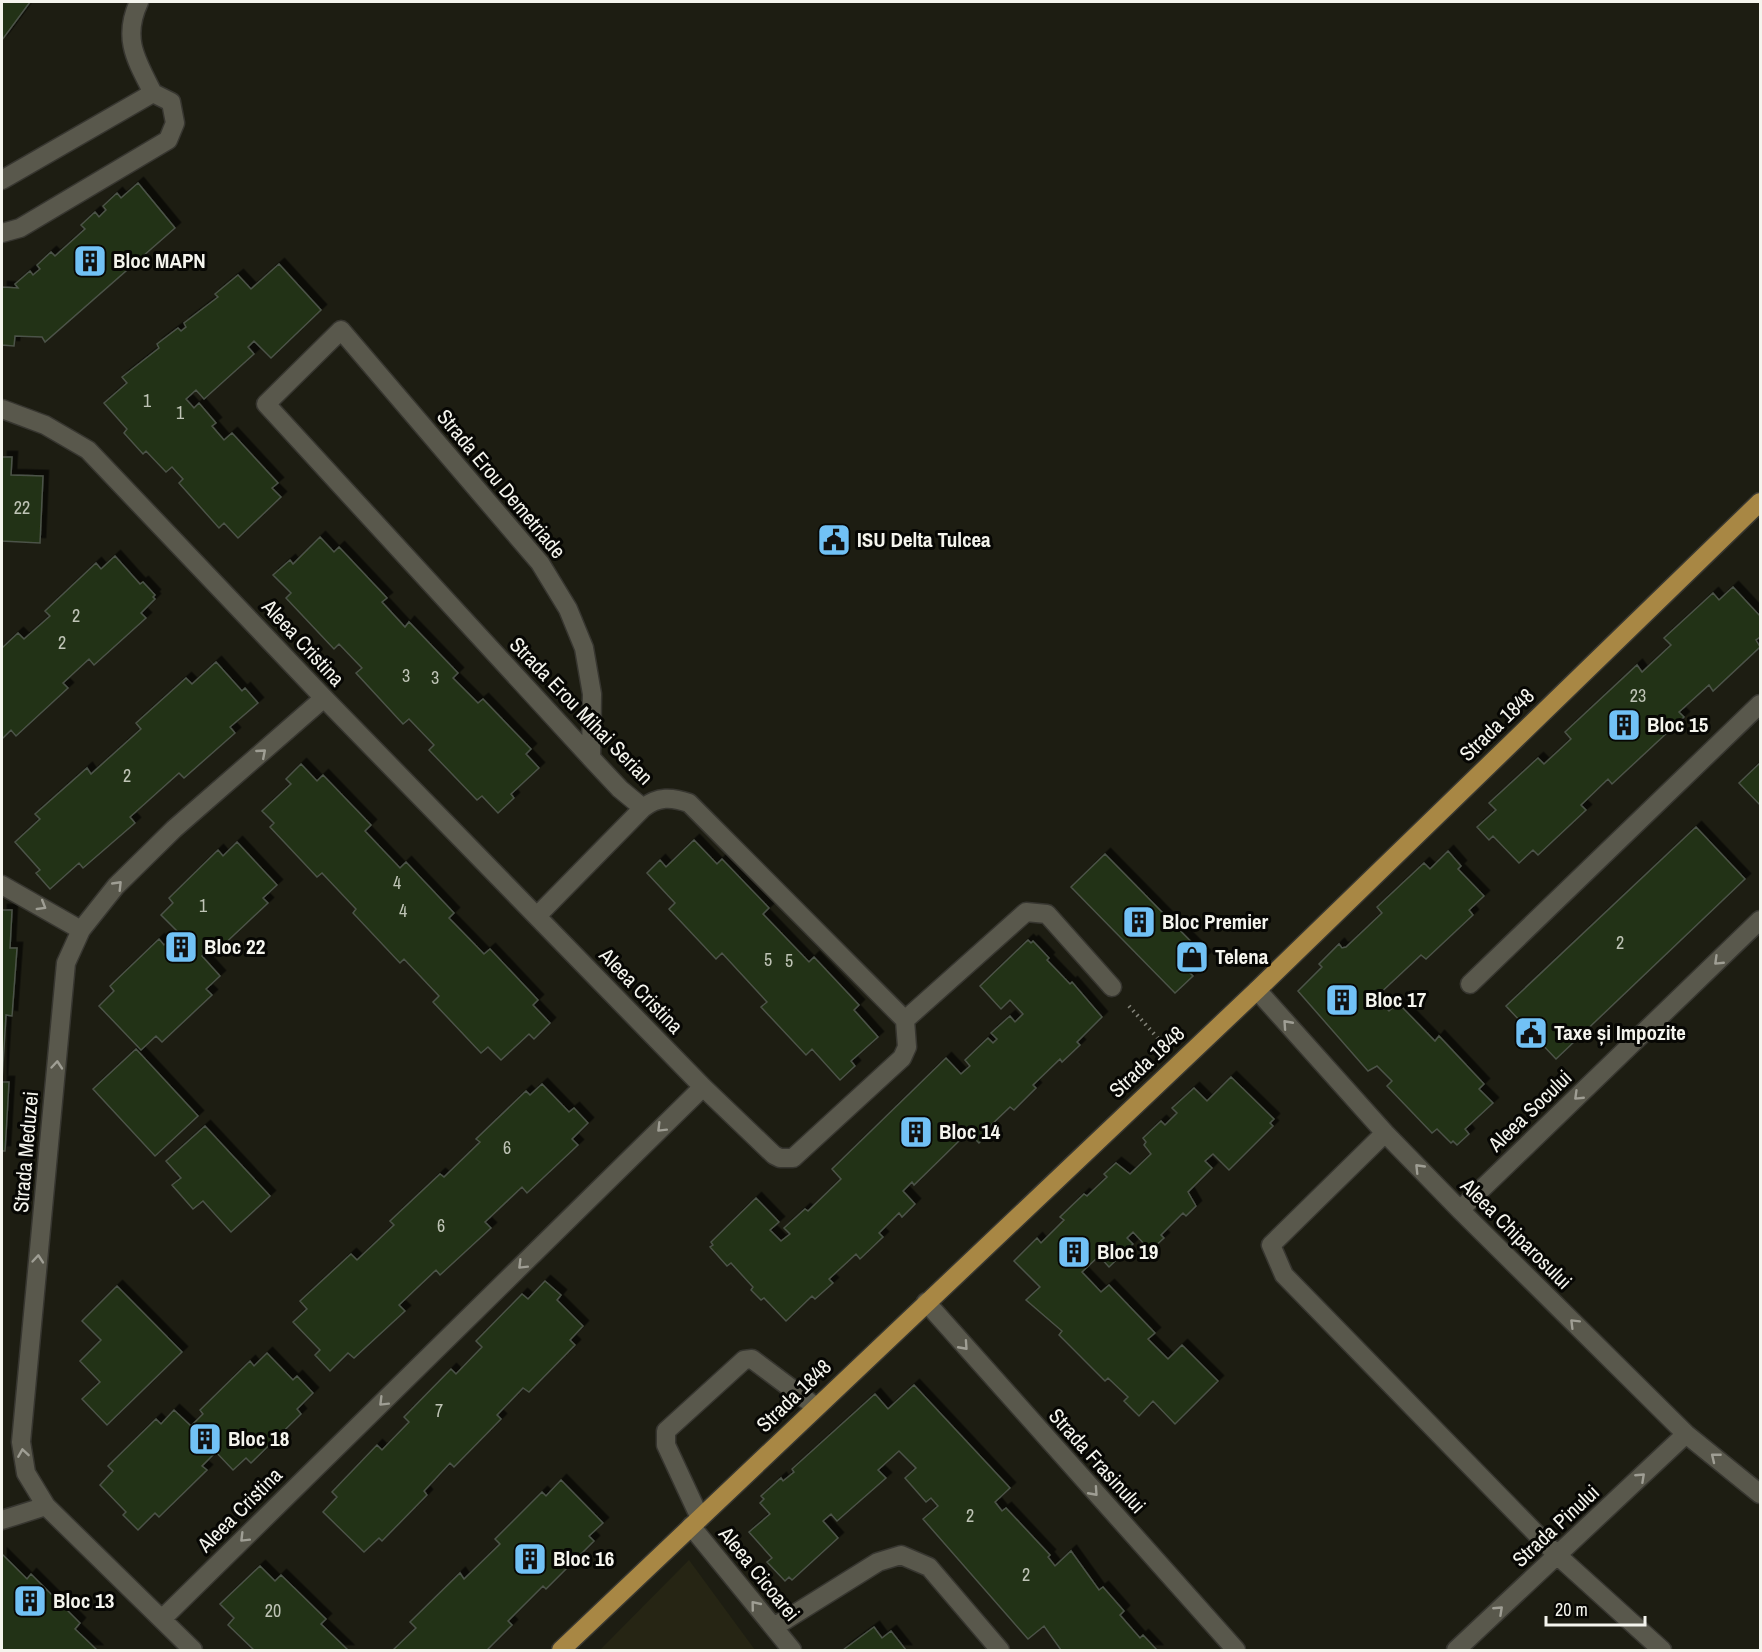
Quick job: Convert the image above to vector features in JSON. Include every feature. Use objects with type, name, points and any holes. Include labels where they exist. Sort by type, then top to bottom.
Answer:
[{"type":"main road","name":"Strada 1848","points":[[561,1650],[1257,990],[1761,502]]},
{"type":"street","points":[[2,233],[20,228],[168,140],[176,123],[171,102],[153,93],[132,51],[131,19],[139,2]]},
{"type":"street","points":[[2,180],[153,93]]},
{"type":"street","name":"Strada Erou Mihai Serian","points":[[341,330],[266,404],[620,789],[643,808],[652,801],[665,798],[689,804],[905,1020]]},
{"type":"street","name":"Strada Erou Demetriade","points":[[341,330],[540,563],[568,609],[584,648],[592,694],[591,758]]},
{"type":"street","name":"Aleea Cristina","points":[[2,409],[45,425],[88,450],[324,698],[703,1087],[162,1619]]},
{"type":"street","name":"Strada Meduzei","points":[[193,1650],[46,1506],[26,1473],[21,1442],[66,963],[81,930],[116,886],[174,829],[324,698]]},
{"type":"street","points":[[1470,984],[1761,704]]},
{"type":"street","points":[[537,916],[643,808]]},
{"type":"street","points":[[2,885],[81,930]]},
{"type":"street","points":[[703,1087],[774,1155],[787,1159],[793,1158],[902,1058],[907,1047],[905,1020],[1026,912],[1047,914],[1112,987]]},
{"type":"street","name":"Aleea Socului","points":[[1460,1210],[1761,920]]},
{"type":"street","name":"Aleea Chiparosului","points":[[1257,990],[1385,1133],[1460,1210],[1686,1434],[1761,1494]]},
{"type":"street","points":[[1385,1133],[1271,1245],[1284,1275],[1557,1556],[1662,1650]]},
{"type":"street","name":"Strada Frasinului","points":[[926,1302],[1236,1650]]},
{"type":"street","name":"Aleea Cicoarei","points":[[792,1650],[695,1522],[666,1445],[666,1431],[744,1360],[752,1359],[816,1407]]},
{"type":"street","name":"Strada Pinului","points":[[1456,1650],[1686,1434]]},
{"type":"street","points":[[2,1520],[46,1506]]},
{"type":"street","points":[[774,1627],[878,1562],[901,1555],[929,1567],[1000,1650]]},
{"type":"path","points":[[1112,987],[1179,1063]]},
{"type":"shaded area","points":[[689,1560],[755,1650],[600,1650]]},
{"type":"building","points":[[2,2],[30,2],[2,40]]},
{"type":"building","name":"Bloc MAPN","points":[[138,183],[175,228],[45,342],[42,337],[15,336],[14,346],[2,345],[2,287],[18,288],[15,284],[30,271],[33,275],[40,269],[37,265],[51,252],[55,256],[85,229],[81,225],[95,212],[99,217],[106,210],[103,206],[117,193],[121,198]]},
{"type":"building","points":[[279,264],[321,310],[271,358],[254,341],[248,347],[254,354],[204,399],[196,390],[186,399],[194,408],[199,403],[216,423],[212,426],[224,440],[232,433],[278,483],[272,488],[281,497],[238,538],[224,523],[219,528],[179,483],[183,479],[172,467],[166,472],[146,451],[143,454],[124,433],[127,429],[104,403],[127,383],[122,377],[159,348],[157,344],[178,328],[181,331],[186,327],[184,323],[218,297],[215,294],[238,275],[251,289]]},
{"type":"building","points":[[2,457],[12,457],[11,475],[43,476],[40,543],[2,541]]},
{"type":"building","points":[[320,537],[334,552],[339,547],[387,598],[382,602],[405,627],[409,622],[458,673],[453,678],[478,703],[483,699],[531,749],[526,754],[539,768],[511,794],[514,798],[498,813],[482,796],[477,800],[429,750],[434,745],[409,719],[403,724],[356,673],[362,668],[339,644],[334,649],[286,598],[291,593],[273,575],[290,560],[293,564]]},
{"type":"building","points":[[115,556],[140,584],[143,582],[155,595],[153,597],[155,599],[141,613],[146,618],[94,665],[89,659],[63,683],[68,688],[16,736],[11,730],[2,739],[2,648],[18,633],[24,639],[50,616],[45,611],[96,563],[101,569]]},
{"type":"building","name":"Bloc 15","points":[[1733,587],[1760,616],[1760,637],[1756,640],[1760,647],[1713,691],[1709,685],[1679,712],[1684,717],[1612,784],[1608,779],[1581,805],[1586,810],[1538,855],[1533,850],[1519,863],[1493,836],[1489,840],[1477,827],[1496,810],[1489,803],[1538,758],[1544,764],[1571,739],[1565,732],[1637,665],[1642,672],[1671,645],[1664,638],[1713,593],[1719,600]]},
{"type":"building","points":[[216,662],[242,691],[245,688],[258,703],[230,727],[235,733],[184,778],[179,773],[130,817],[135,823],[83,868],[79,863],[50,889],[36,873],[40,870],[15,842],[40,819],[35,814],[87,768],[91,774],[141,729],[136,723],[186,678],[192,684]]},
{"type":"building","points":[[1760,763],[1760,805],[1739,783]]},
{"type":"building","points":[[301,764],[317,781],[323,775],[371,825],[365,831],[400,868],[406,862],[454,913],[449,918],[484,954],[490,949],[538,1000],[533,1005],[550,1023],[534,1039],[529,1034],[501,1060],[488,1047],[481,1053],[433,1002],[439,996],[404,959],[400,963],[353,913],[356,909],[322,873],[317,877],[270,827],[274,823],[262,811],[291,784],[286,779]]},
{"type":"building","points":[[1696,827],[1745,879],[1556,1059],[1506,1006]]},
{"type":"building","points":[[694,840],[717,864],[722,859],[769,908],[763,914],[809,962],[814,957],[859,1005],[854,1010],[878,1037],[851,1061],[855,1066],[840,1080],[812,1049],[806,1055],[761,1007],[767,1002],[722,953],[716,959],[669,909],[675,903],[647,873],[660,860],[666,867]]},
{"type":"building","name":"Bloc 22","points":[[237,842],[277,885],[263,898],[268,903],[218,950],[213,945],[202,956],[220,976],[206,989],[212,995],[162,1042],[156,1036],[141,1050],[99,1006],[114,991],[110,986],[159,939],[164,945],[178,932],[161,915],[173,903],[169,898],[218,850],[223,856]]},
{"type":"building","name":"Bloc 17","points":[[1448,851],[1461,866],[1458,869],[1484,896],[1469,910],[1473,915],[1426,959],[1421,955],[1376,997],[1389,1011],[1398,1003],[1435,1041],[1439,1036],[1484,1084],[1479,1089],[1493,1103],[1465,1129],[1469,1134],[1457,1145],[1453,1141],[1451,1143],[1437,1129],[1432,1133],[1387,1086],[1392,1081],[1377,1066],[1368,1071],[1298,991],[1322,967],[1319,964],[1339,944],[1342,948],[1346,947],[1382,913],[1377,907],[1424,863],[1430,869]]},
{"type":"building","name":"Bloc Premier","points":[[1105,854],[1206,957],[1189,972],[1193,976],[1175,993],[1071,887]]},
{"type":"building","points":[[2,910],[12,910],[10,948],[17,948],[12,1016],[6,1015],[2,1081]]},
{"type":"building","name":"Bloc 14","points":[[1028,940],[1031,943],[1033,941],[1049,958],[1047,960],[1070,984],[1072,982],[1102,1017],[1077,1042],[1080,1045],[1062,1062],[1060,1059],[1033,1085],[1036,1088],[1014,1110],[1010,1107],[990,1126],[993,1129],[979,1143],[966,1130],[957,1138],[959,1141],[914,1185],[912,1182],[903,1191],[915,1204],[902,1217],[899,1213],[879,1233],[883,1237],[860,1259],[856,1254],[829,1279],[833,1283],[815,1299],[812,1296],[786,1321],[764,1298],[761,1300],[751,1290],[753,1287],[731,1263],[727,1266],[710,1247],[713,1245],[711,1242],[756,1198],[779,1222],[770,1230],[781,1241],[790,1234],[784,1228],[805,1209],[808,1211],[841,1179],[832,1169],[946,1058],[961,1074],[970,1066],[965,1060],[988,1038],[993,1043],[997,1039],[991,1033],[1010,1016],[1015,1022],[1023,1014],[1010,1000],[1001,1009],[980,986]]},
{"type":"building","points":[[136,1049],[198,1116],[155,1156],[93,1089]]},
{"type":"building","name":"Bloc 19","points":[[1231,1077],[1274,1119],[1270,1123],[1273,1126],[1229,1170],[1213,1154],[1205,1161],[1212,1168],[1188,1192],[1196,1206],[1186,1216],[1183,1213],[1161,1235],[1164,1238],[1153,1248],[1149,1245],[1147,1247],[1133,1232],[1127,1238],[1133,1244],[1109,1267],[1099,1256],[1082,1272],[1101,1292],[1109,1285],[1155,1333],[1148,1339],[1168,1359],[1182,1345],[1218,1381],[1175,1424],[1153,1401],[1139,1416],[1124,1401],[1128,1397],[1108,1378],[1105,1381],[1059,1335],[1062,1331],[1026,1300],[1040,1287],[1014,1261],[1037,1238],[1041,1243],[1064,1220],[1060,1217],[1084,1194],[1087,1196],[1107,1177],[1104,1174],[1116,1163],[1130,1174],[1151,1154],[1144,1145],[1146,1142],[1143,1138],[1161,1121],[1165,1125],[1177,1113],[1172,1108],[1194,1088],[1207,1101]]},
{"type":"building","points":[[2,1082],[9,1082],[5,1151],[2,1151]]},
{"type":"building","points":[[542,1084],[569,1112],[574,1108],[588,1123],[572,1139],[578,1145],[527,1193],[522,1187],[485,1222],[491,1228],[440,1275],[436,1270],[399,1305],[405,1311],[354,1358],[348,1353],[330,1371],[315,1355],[320,1350],[293,1322],[307,1309],[300,1301],[351,1254],[357,1260],[394,1225],[390,1221],[440,1174],[444,1177],[480,1142],[476,1139],[526,1091],[530,1095]]},
{"type":"building","points":[[205,1126],[270,1196],[231,1232],[203,1201],[193,1209],[172,1185],[181,1178],[166,1161]]},
{"type":"building","points":[[545,1281],[561,1295],[557,1300],[583,1326],[570,1340],[575,1345],[529,1392],[523,1388],[497,1415],[501,1419],[454,1467],[450,1463],[424,1491],[427,1495],[382,1541],[379,1538],[364,1552],[323,1512],[337,1497],[332,1492],[377,1445],[382,1450],[409,1422],[404,1417],[451,1369],[456,1374],[482,1347],[476,1341],[522,1294],[528,1299]]},
{"type":"building","points":[[117,1286],[182,1352],[107,1425],[82,1399],[100,1382],[80,1361],[101,1340],[82,1321]]},
{"type":"building","name":"Bloc 18","points":[[267,1353],[293,1380],[297,1376],[313,1393],[297,1409],[301,1414],[251,1463],[246,1458],[233,1470],[216,1452],[202,1466],[207,1470],[159,1517],[155,1513],[138,1530],[123,1515],[126,1512],[100,1485],[113,1471],[108,1466],[156,1419],[161,1424],[174,1410],[191,1426],[203,1414],[200,1410],[250,1361],[254,1366]]},
{"type":"building","points":[[914,1385],[1010,1488],[995,1502],[1002,1511],[1006,1508],[1050,1555],[1048,1557],[1055,1566],[1071,1551],[1099,1590],[1103,1587],[1124,1611],[1120,1615],[1140,1638],[1143,1635],[1157,1650],[1061,1650],[1044,1626],[1028,1639],[923,1519],[938,1506],[931,1498],[926,1502],[905,1478],[916,1468],[899,1451],[878,1470],[886,1478],[837,1521],[831,1514],[823,1521],[838,1538],[792,1580],[789,1577],[785,1581],[767,1562],[772,1558],[749,1532],[770,1514],[760,1503],[764,1499],[761,1496],[781,1478],[783,1481],[794,1472],[792,1469],[875,1394],[888,1409]]},
{"type":"building","name":"Bloc 16","points":[[561,1480],[603,1523],[589,1536],[594,1541],[546,1589],[543,1586],[508,1621],[512,1625],[487,1650],[393,1650],[416,1628],[410,1622],[460,1573],[464,1579],[500,1544],[495,1539],[542,1492],[546,1496]]},
{"type":"building","name":"Bloc 13","points":[[2,1554],[27,1579],[31,1574],[80,1623],[75,1629],[97,1650],[2,1650]]},
{"type":"building","points":[[260,1566],[275,1581],[281,1575],[326,1619],[321,1624],[348,1650],[254,1650],[228,1625],[234,1618],[220,1604]]},
{"type":"building","points":[[874,1627],[882,1638],[891,1631],[906,1650],[843,1650]]},
{"type":"place","name":"Bloc MAPN","points":[[90,261]]},
{"type":"place","name":"ISU Delta Tulcea","points":[[834,540]]},
{"type":"place","name":"Bloc 15","points":[[1624,725]]},
{"type":"place","name":"Bloc Premier","points":[[1139,922]]},
{"type":"place","name":"Bloc 22","points":[[181,947]]},
{"type":"place","name":"Telena","points":[[1192,957]]},
{"type":"place","name":"Bloc 17","points":[[1342,1000]]},
{"type":"place","name":"Taxe și Impozite","points":[[1531,1033]]},
{"type":"place","name":"Bloc 14","points":[[916,1132]]},
{"type":"place","name":"Bloc 19","points":[[1074,1252]]},
{"type":"place","name":"Bloc 18","points":[[205,1439]]},
{"type":"place","name":"Bloc 16","points":[[530,1559]]},
{"type":"place","name":"Bloc 13","points":[[30,1601]]}]
